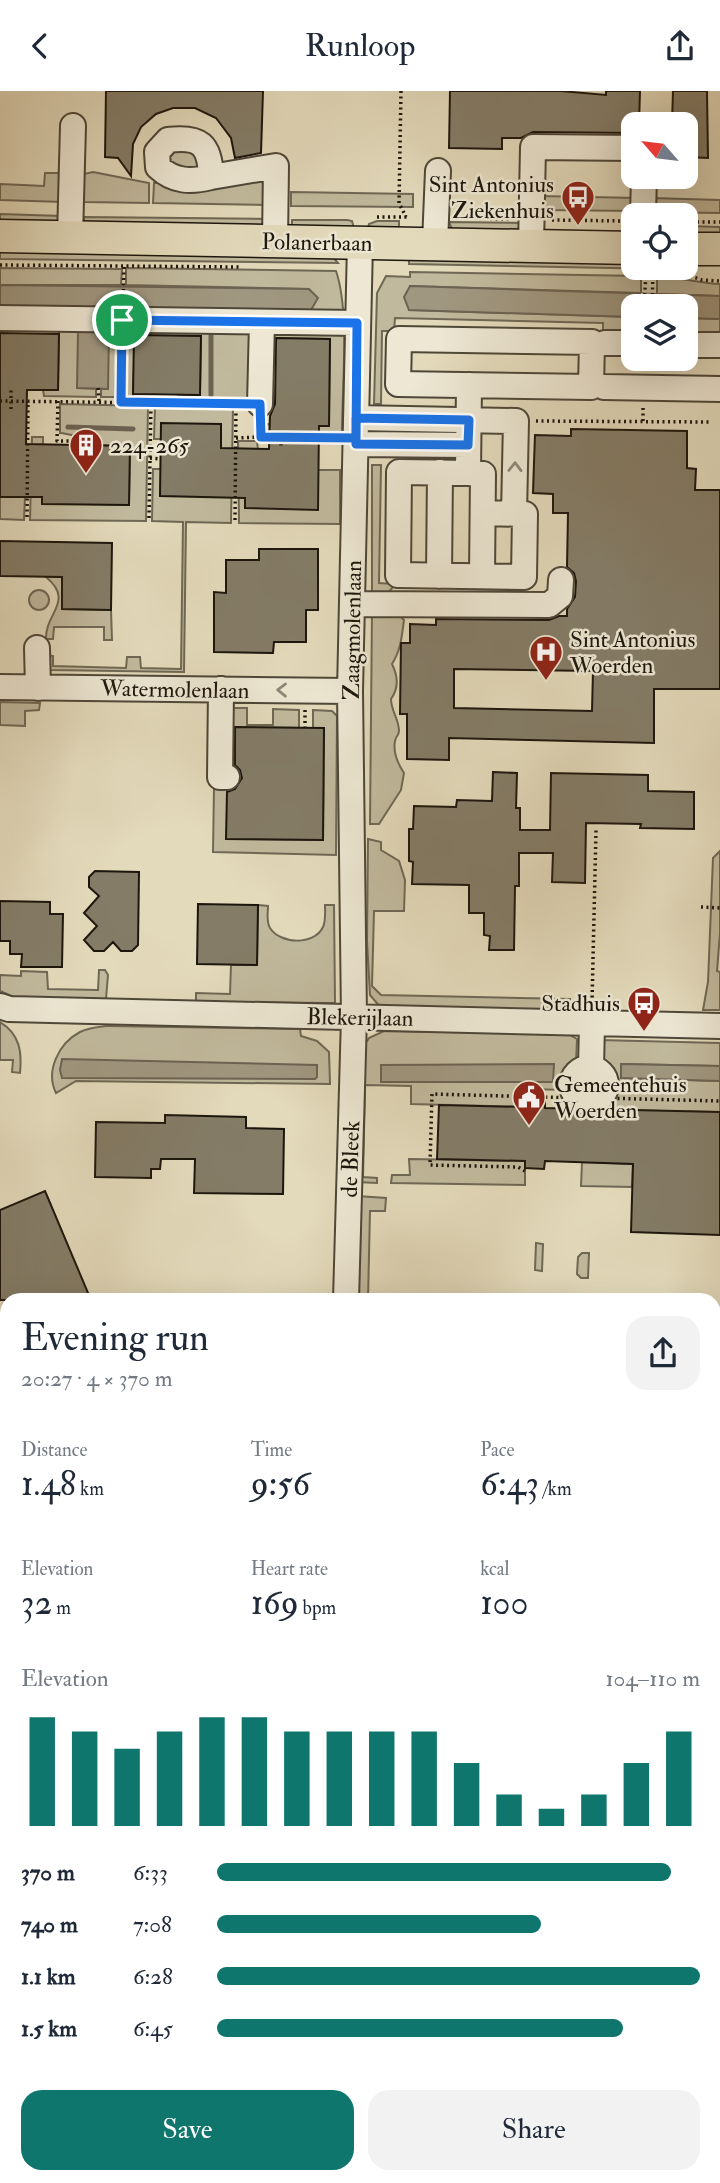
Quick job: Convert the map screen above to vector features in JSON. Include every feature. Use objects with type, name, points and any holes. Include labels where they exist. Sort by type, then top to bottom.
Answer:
[{"type":"main road","name":"Polanerbaan","points":[[0,236],[70,225],[275,241],[531,246],[621,258]]},
{"type":"main road","points":[[698,256],[720,249]]},
{"type":"street","points":[[70,225],[73,126]]},
{"type":"street","points":[[531,246],[533,147],[621,148]]},
{"type":"street","points":[[211,177],[276,166],[275,241]]},
{"type":"street","points":[[435,243],[438,171]]},
{"type":"street","name":"Zaagmolenlaan","points":[[354,1017],[351,691],[353,604],[344,544],[356,433],[360,243]]},
{"type":"street","points":[[0,318],[122,316],[357,323]]},
{"type":"street","points":[[248,404],[262,322]]},
{"type":"street","points":[[399,338],[592,342],[591,387],[469,385],[398,384],[399,338]]},
{"type":"street","points":[[605,343],[621,344]]},
{"type":"street","points":[[698,345],[720,345]]},
{"type":"street","points":[[468,473],[469,385]]},
{"type":"street","points":[[604,387],[720,390]]},
{"type":"street","points":[[356,433],[469,420],[516,421],[514,514]]},
{"type":"street","points":[[356,433],[468,445]]},
{"type":"street","points":[[482,576],[483,474],[399,472],[398,575],[524,577],[526,514],[483,513]]},
{"type":"street","points":[[439,576],[440,473]]},
{"type":"street","points":[[353,604],[549,605],[560,597],[561,580]]},
{"type":"street","points":[[37,648],[38,688]]},
{"type":"street","points":[[208,682],[220,777],[227,777]]},
{"type":"street","name":"Watermolenlaan","points":[[0,687],[208,682],[351,691]]},
{"type":"street","name":"Blekerijlaan","points":[[0,1006],[9,1009],[720,1026]]},
{"type":"street","name":"de Bleek","points":[[346,1293],[354,1017]]},
{"type":"street","points":[[589,1098],[607,1088],[607,1082],[601,1073],[591,1068],[592,1023]]},
{"type":"path","points":[[401,91],[399,203],[405,218]]},
{"type":"path","points":[[698,222],[720,222]]},
{"type":"path","points":[[121,402],[124,265]]},
{"type":"path","points":[[98,389],[99,401]]},
{"type":"path","points":[[11,409],[12,390]]},
{"type":"path","points":[[166,395],[166,403]]},
{"type":"path","points":[[0,401],[248,404]]},
{"type":"path","points":[[27,517],[28,401]]},
{"type":"path","points":[[58,401],[57,440],[87,441],[87,445]]},
{"type":"path","points":[[149,517],[151,402]]},
{"type":"path","points":[[248,404],[261,437]]},
{"type":"path","points":[[235,520],[236,438],[248,404]]},
{"type":"path","points":[[516,421],[711,422]]},
{"type":"path","points":[[236,438],[356,433]]},
{"type":"path","points":[[281,437],[281,449]]},
{"type":"path","points":[[150,459],[161,459]]},
{"type":"path","points":[[592,1023],[596,830]]},
{"type":"path","points":[[701,907],[720,908]]},
{"type":"path","points":[[525,1171],[518,1167],[430,1165],[432,1094],[720,1101]]},
{"type":"shaded area","points":[[169,147],[197,147],[198,171],[174,171],[164,154]]},
{"type":"shaded area","points":[[93,172],[149,183],[149,203],[84,202],[84,174]]},
{"type":"shaded area","points":[[45,173],[64,173],[63,202],[0,200],[0,184],[44,186]]},
{"type":"shaded area","points":[[250,179],[263,181],[264,196],[269,205],[153,203],[154,183]]},
{"type":"shaded area","points":[[291,192],[413,194],[413,207],[291,206]]},
{"type":"shaded area","points":[[540,196],[637,198],[637,203],[621,203],[621,211],[540,210]]},
{"type":"shaded area","points":[[651,198],[720,200],[720,213],[698,213],[698,203],[651,203]]},
{"type":"shaded area","points":[[0,214],[62,216],[62,228],[0,226]]},
{"type":"shaded area","points":[[84,217],[270,219],[270,231],[84,228]]},
{"type":"shaded area","points":[[292,220],[347,220],[352,221],[355,232],[292,232]]},
{"type":"shaded area","points":[[377,221],[399,221],[399,233],[368,228],[369,224]]},
{"type":"shaded area","points":[[449,222],[520,223],[519,235],[454,234]]},
{"type":"shaded area","points":[[698,226],[720,227],[720,239],[698,239]]},
{"type":"shaded area","points":[[0,250],[332,256],[338,263],[0,259]]},
{"type":"shaded area","points":[[409,255],[621,259],[621,268],[409,264]]},
{"type":"shaded area","points":[[0,268],[122,269],[121,285],[0,285]]},
{"type":"shaded area","points":[[126,268],[336,271],[344,328],[342,432],[265,432],[265,424],[329,426],[330,339],[259,338],[258,402],[178,401],[178,395],[200,395],[201,336],[135,335],[133,399],[124,399],[126,308],[309,289],[126,285]]},
{"type":"shaded area","points":[[410,272],[621,276],[621,280],[641,280],[641,293],[410,286],[409,310],[621,317],[621,334],[603,333],[603,323],[395,318],[394,331],[382,331],[381,404],[374,404],[377,293],[386,276],[410,277]]},
{"type":"shaded area","points":[[657,280],[720,284],[720,296],[657,294]]},
{"type":"shaded area","points":[[0,285],[309,289],[318,298],[311,310],[0,306]]},
{"type":"shaded area","points":[[410,286],[658,294],[621,294],[621,317],[409,310],[404,297]]},
{"type":"shaded area","points":[[698,295],[720,296],[720,319],[698,318]]},
{"type":"shaded area","points":[[118,308],[115,397],[101,397],[101,389],[96,389],[96,397],[44,396],[43,390],[58,390],[59,331]]},
{"type":"shaded area","points":[[698,318],[720,319],[720,337],[698,336]]},
{"type":"shaded area","points":[[78,331],[109,332],[108,389],[77,388]]},
{"type":"shaded area","points":[[60,404],[148,406],[146,521],[30,520],[32,437],[43,437],[42,503],[129,505],[130,446],[92,445],[92,439],[60,433]]},
{"type":"shaded area","points":[[155,406],[233,407],[231,523],[186,522],[184,672],[49,670],[46,655],[53,656],[53,666],[126,668],[127,657],[140,657],[141,668],[181,669],[183,522],[152,521],[153,469],[161,469],[162,439],[154,439]]},
{"type":"shaded area","points":[[238,441],[257,441],[258,450],[318,470],[340,470],[340,524],[239,523]]},
{"type":"shaded area","points":[[372,465],[381,465],[379,583],[396,584],[383,598],[372,598]]},
{"type":"shaded area","points":[[0,497],[25,497],[24,520],[0,519]]},
{"type":"shaded area","points":[[46,577],[62,577],[62,609],[111,610],[112,640],[104,640],[104,627],[54,627],[53,639],[46,639],[58,593]]},
{"type":"shaded area","points":[[39,590],[46,593],[49,600],[46,607],[39,610],[32,607],[29,600],[32,593]]},
{"type":"shaded area","points":[[372,610],[394,611],[404,620],[399,648],[392,664],[397,682],[391,699],[399,727],[395,754],[404,773],[401,790],[379,824],[370,824]]},
{"type":"shaded area","points":[[0,702],[40,703],[39,710],[25,711],[25,726],[0,725]]},
{"type":"shaded area","points":[[229,708],[247,708],[247,725],[273,725],[273,709],[299,710],[299,728],[227,727]]},
{"type":"shaded area","points":[[313,710],[332,711],[337,716],[336,855],[213,852],[214,787],[227,787],[227,839],[323,840],[324,729],[313,728]]},
{"type":"shaded area","points":[[368,839],[381,842],[381,850],[399,861],[405,880],[404,911],[374,911],[372,986],[381,995],[570,999],[570,1010],[381,1008],[370,995],[367,941]]},
{"type":"shaded area","points":[[720,851],[717,971],[720,972],[720,1010],[703,1010],[708,982],[713,858]]},
{"type":"shaded area","points":[[258,905],[268,906],[268,923],[275,933],[297,941],[319,933],[325,922],[325,905],[334,905],[335,1003],[196,1002],[196,993],[230,994],[231,965],[257,965]]},
{"type":"shaded area","points":[[99,970],[105,970],[108,975],[106,999],[16,998],[0,991],[0,975],[21,976],[21,971],[47,972],[48,989],[98,990]]},
{"type":"shaded area","points":[[0,1022],[16,1038],[21,1058],[20,1073],[12,1072],[13,1060],[0,1060]]},
{"type":"shaded area","points":[[107,1026],[300,1029],[301,1036],[317,1041],[329,1052],[330,1084],[76,1081],[56,1093],[52,1076],[60,1050],[80,1032]]},
{"type":"shaded area","points":[[384,1031],[568,1034],[577,1039],[576,1063],[567,1090],[527,1089],[526,1107],[411,1104],[411,1086],[365,1085],[363,1177],[377,1178],[377,1183],[356,1182],[360,1052],[369,1038]],"holes":[[[554,1072],[381,1081],[381,1074]]]},
{"type":"shaded area","points":[[599,1040],[720,1043],[720,1066],[622,1064],[621,1078],[720,1081],[720,1112],[610,1110],[612,1070],[599,1063]]},
{"type":"shaded area","points":[[62,1059],[317,1065],[317,1077],[62,1078]]},
{"type":"shaded area","points":[[554,1064],[553,1082],[381,1082],[381,1065]]},
{"type":"shaded area","points":[[621,1064],[720,1066],[720,1081],[621,1078]]},
{"type":"shaded area","points":[[409,1159],[525,1161],[525,1185],[391,1183],[392,1175],[410,1175]]},
{"type":"shaded area","points":[[582,1162],[633,1164],[632,1187],[581,1186]]},
{"type":"shaded area","points":[[357,1196],[386,1198],[385,1211],[370,1211],[368,1293],[355,1293]]},
{"type":"shaded area","points":[[536,1243],[543,1244],[542,1271],[535,1270]]},
{"type":"shaded area","points":[[582,1253],[589,1253],[588,1278],[581,1278],[577,1274],[578,1257]]},
{"type":"building","points":[[106,91],[263,91],[261,153],[235,158],[231,138],[216,118],[195,108],[173,108],[156,114],[141,127],[133,144],[131,176],[118,158],[105,157]]},
{"type":"building","points":[[450,91],[561,91],[606,95],[606,91],[640,91],[639,112],[621,112],[621,133],[533,132],[521,138],[502,138],[502,149],[449,148]]},
{"type":"building","points":[[673,91],[707,91],[708,158],[698,158],[698,112],[672,112]]},
{"type":"building","points":[[0,333],[59,334],[58,390],[27,390],[26,444],[130,446],[129,505],[42,504],[42,497],[0,497]]},
{"type":"building","points":[[134,335],[201,336],[200,395],[133,394]]},
{"type":"building","points":[[276,338],[330,339],[329,426],[319,426],[318,510],[245,508],[245,498],[160,496],[161,423],[221,424],[221,448],[269,449],[270,416],[275,404]]},
{"type":"building","points":[[571,429],[687,431],[687,468],[696,469],[695,490],[720,490],[720,689],[654,689],[654,743],[449,738],[449,760],[407,759],[407,714],[400,714],[401,643],[410,643],[410,624],[436,625],[436,619],[549,620],[567,616],[567,609],[575,597],[576,581],[574,573],[567,567],[568,513],[553,513],[553,494],[533,493],[535,435],[571,436]],"holes":[[[454,669],[593,671],[592,711],[454,708]]]},
{"type":"building","points":[[0,541],[112,543],[111,610],[62,609],[62,577],[0,576]]},
{"type":"building","points":[[259,549],[318,549],[318,610],[306,610],[306,642],[274,642],[273,653],[214,652],[214,592],[226,593],[226,560],[259,560]]},
{"type":"building","points":[[235,727],[324,728],[323,840],[226,839],[227,792],[235,789],[242,778],[235,765]]},
{"type":"building","points":[[493,772],[517,773],[516,808],[520,808],[520,830],[550,830],[551,773],[648,775],[648,791],[694,792],[694,829],[586,823],[585,883],[552,882],[553,853],[519,853],[519,886],[515,886],[514,950],[489,950],[490,936],[484,935],[484,913],[469,913],[469,885],[412,884],[413,862],[409,861],[409,829],[413,829],[414,806],[456,807],[457,800],[492,801]]},
{"type":"building","points":[[95,871],[139,872],[138,945],[132,951],[121,951],[113,942],[104,951],[94,951],[84,940],[97,926],[84,913],[99,896],[89,887],[89,877]]},
{"type":"building","points":[[0,901],[50,902],[50,914],[63,914],[62,967],[21,967],[22,954],[10,954],[10,941],[0,941]]},
{"type":"building","points":[[198,904],[258,905],[257,965],[197,964]]},
{"type":"building","points":[[526,1101],[545,1101],[545,1108],[720,1112],[720,1235],[631,1232],[633,1164],[545,1161],[544,1169],[525,1168],[525,1161],[437,1159],[439,1105],[526,1107]]},
{"type":"building","points":[[165,1115],[246,1117],[246,1128],[284,1129],[283,1194],[194,1193],[195,1159],[161,1159],[160,1169],[151,1169],[151,1178],[95,1177],[96,1122],[165,1123]]},
{"type":"building","points":[[45,1191],[88,1293],[0,1293],[0,1210]]},
{"type":"waterway","points":[[211,331],[211,395]]},
{"type":"waterway","points":[[68,427],[133,429]]},
{"type":"place","name":"Sint Antonius Ziekenhuis","points":[[578,227]]},
{"type":"place","name":"224-265","points":[[86,475]]},
{"type":"place","name":"Sint Antonius Woerden","points":[[546,682]]},
{"type":"place","name":"Stadhuis","points":[[644,1033]]},
{"type":"place","name":"Gemeentehuis Woerden","points":[[529,1127]]},
{"type":"route","points":[[122,320],[121,402],[260,404],[261,437],[356,438],[356,418],[381,419],[469,420],[468,445],[356,444],[356,438],[357,359],[357,323],[122,320]]}]
